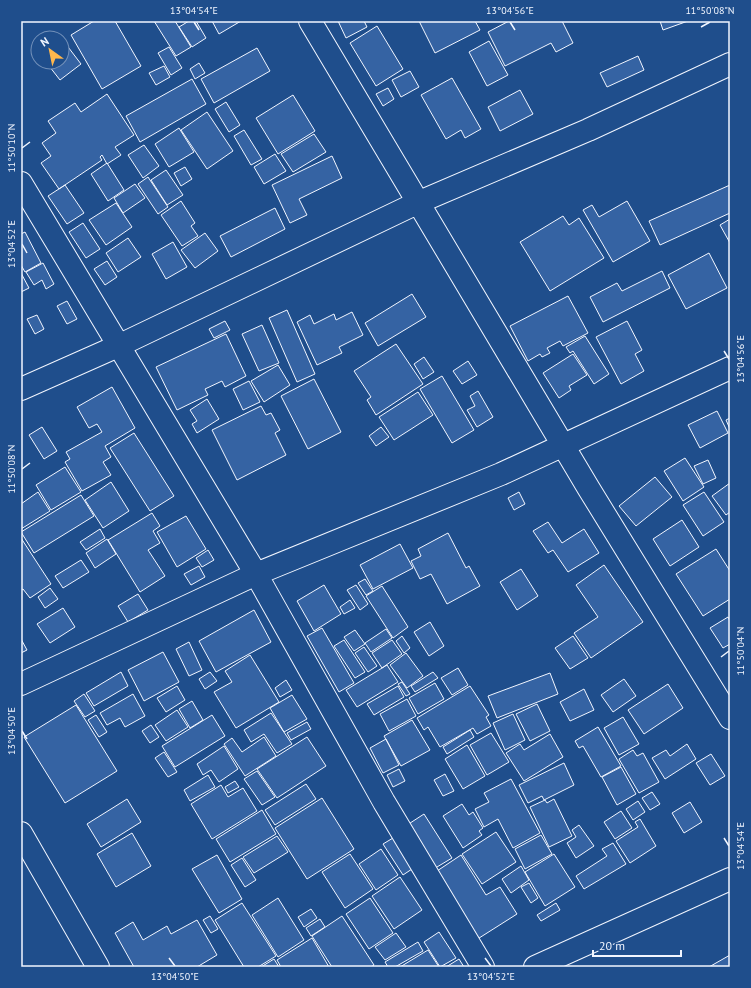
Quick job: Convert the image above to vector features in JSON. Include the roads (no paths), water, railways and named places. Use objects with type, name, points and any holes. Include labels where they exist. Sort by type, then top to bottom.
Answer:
[{"type":"street","points":[[310,21],[562,444],[730,718]]},
{"type":"street","points":[[21,389],[118,346],[417,202],[588,130],[730,64]]},
{"type":"street","points":[[21,183],[256,574],[384,802],[483,967]]},
{"type":"street","points":[[21,684],[256,574],[501,474],[562,444],[730,368]]},
{"type":"street","points":[[21,833],[98,967]]},
{"type":"street","points":[[535,967],[730,879]]}]
